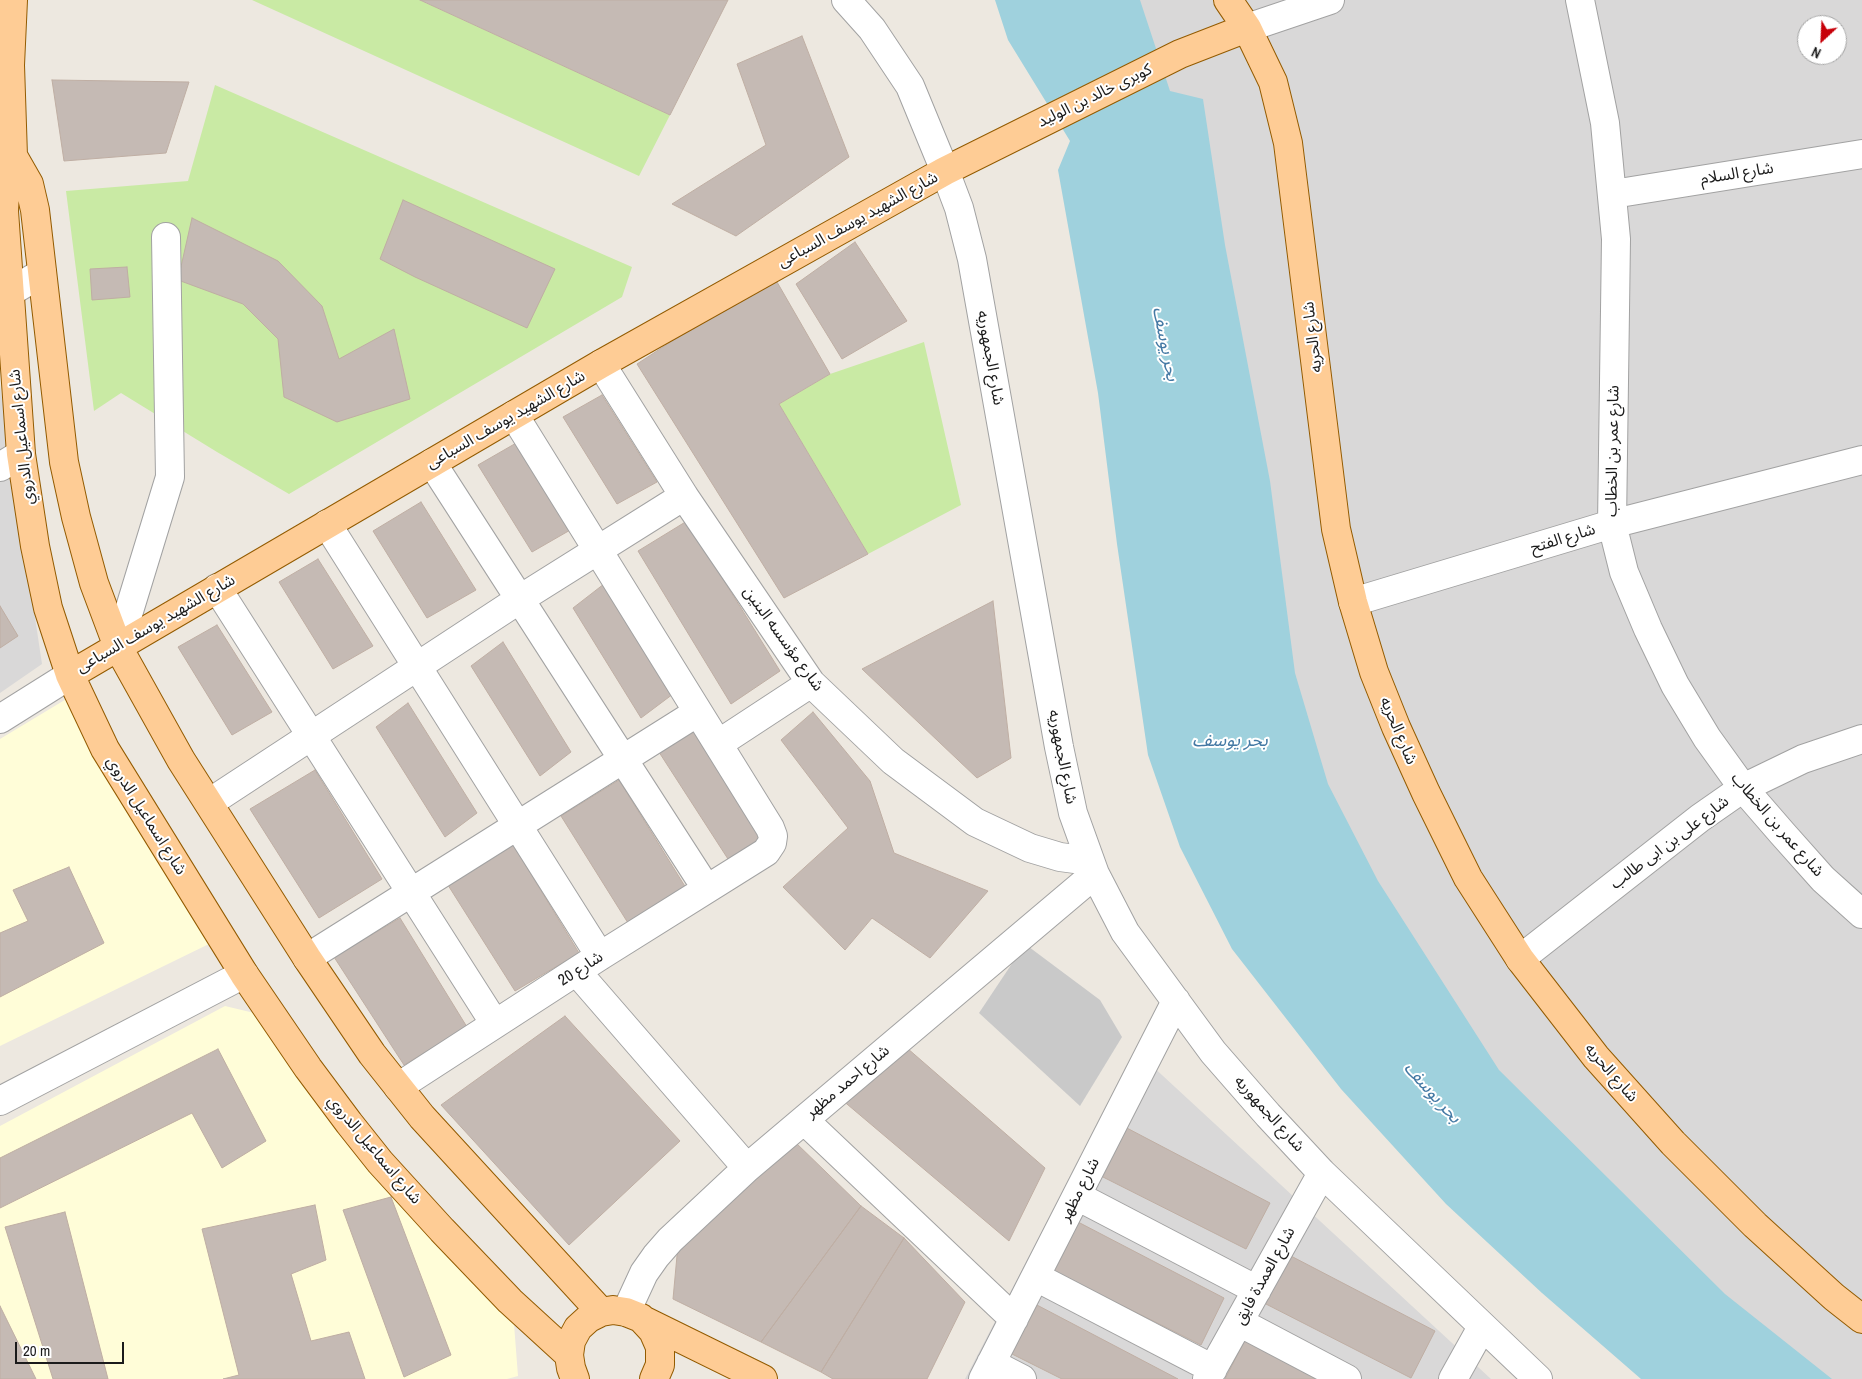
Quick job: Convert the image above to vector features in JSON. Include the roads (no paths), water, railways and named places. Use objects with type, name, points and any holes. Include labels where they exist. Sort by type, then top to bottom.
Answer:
[{"type":"main road","name":"شارع اسماعيل الدروي","points":[[12,0],[5,68],[13,156],[4,201],[4,296],[10,460],[35,546],[48,608],[70,675],[105,750],[244,974],[308,1068],[380,1162],[510,1301],[569,1370]]},
{"type":"main road","name":"شارع الحريه","points":[[1228,0],[1247,28],[1273,82],[1288,143],[1336,530],[1353,602],[1374,672],[1396,727],[1426,793],[1468,878],[1520,959],[1596,1057],[1673,1143],[1755,1225],[1834,1298],[1862,1319]]},
{"type":"main road","name":"كوبرى خالد بن الوليد","points":[[946,171],[1180,54],[1247,28]]},
{"type":"main road","name":"شارع اسماعيل الدروي","points":[[13,156],[28,184],[32,197],[64,462],[76,517],[94,582],[118,646],[161,727],[343,1014],[422,1117],[623,1314],[763,1379]]},
{"type":"main road","name":"شارع الشهيد يوسف السباعى","points":[[70,675],[601,364],[946,171]]},
{"type":"main road","points":[[569,1370],[571,1341],[578,1328],[589,1318],[623,1314],[653,1331],[660,1347],[660,1366],[654,1379]]},
{"type":"street","name":"شارع الجمهوريه","points":[[846,0],[872,29],[910,86],[946,171],[959,208],[972,259],[1059,747],[1073,813],[1092,868],[1125,932],[1213,1052],[1322,1173],[1538,1379]]},
{"type":"street","points":[[1247,28],[1330,0]]},
{"type":"street","name":"شارع عمر بن الخطاب","points":[[1580,0],[1605,123],[1613,194],[1616,239],[1612,524],[1624,572],[1648,629],[1675,685],[1707,738],[1743,788],[1823,879],[1862,914]]},
{"type":"street","name":"شارع السلام","points":[[1613,194],[1862,154]]},
{"type":"street","points":[[118,646],[170,477],[166,237]]},
{"type":"street","points":[[4,296],[42,273]]},
{"type":"street","name":"شارع مؤسسه البنين","points":[[601,364],[684,496],[811,684],[893,761],[974,822],[1030,848],[1060,856],[1092,868]]},
{"type":"street","points":[[514,415],[718,744],[811,684]]},
{"type":"street","name":"شارع الفتح","points":[[1353,602],[1612,524],[1862,460]]},
{"type":"street","points":[[432,463],[706,888]]},
{"type":"street","points":[[209,803],[520,599],[684,496]]},
{"type":"street","points":[[327,524],[600,956]]},
{"type":"street","points":[[217,588],[495,1024]]},
{"type":"street","points":[[0,720],[70,675]]},
{"type":"street","points":[[307,958],[698,712]]},
{"type":"street","name":"شارع على بن ابى طالب","points":[[1520,959],[1700,818],[1743,788],[1803,760],[1862,739]]},
{"type":"street","name":"شارع 20","points":[[398,1087],[706,888],[766,852],[772,843],[773,836],[770,828],[718,744]]},
{"type":"street","name":"شارع احمد مظهر","points":[[623,1314],[644,1273],[670,1240],[747,1168],[1092,868]]},
{"type":"street","points":[[577,972],[747,1168]]},
{"type":"street","points":[[0,1101],[244,974]]},
{"type":"street","name":"شارع مظهر","points":[[987,1371],[1176,1001]]},
{"type":"street","points":[[804,1120],[1014,1319]]},
{"type":"street","name":"شارع العمدة فايق","points":[[1210,1374],[1322,1173]]},
{"type":"street","points":[[1077,1196],[1257,1290]]},
{"type":"street","points":[[1036,1277],[1210,1374]]},
{"type":"street","points":[[1239,1322],[1347,1379]]},
{"type":"street","points":[[1453,1379],[1482,1327]]},
{"type":"street","points":[[987,1371],[1022,1379]]},
{"type":"water","name":"بحر يوسف","points":[[995,0],[1140,0],[1170,91],[1203,99],[1225,245],[1270,481],[1295,673],[1328,784],[1378,881],[1499,1070],[1725,1294],[1832,1379],[1641,1379],[1542,1293],[1446,1204],[1341,1089],[1232,949],[1180,847],[1148,755],[1117,544],[1098,393],[1058,170],[1070,141],[1008,40]]}]
